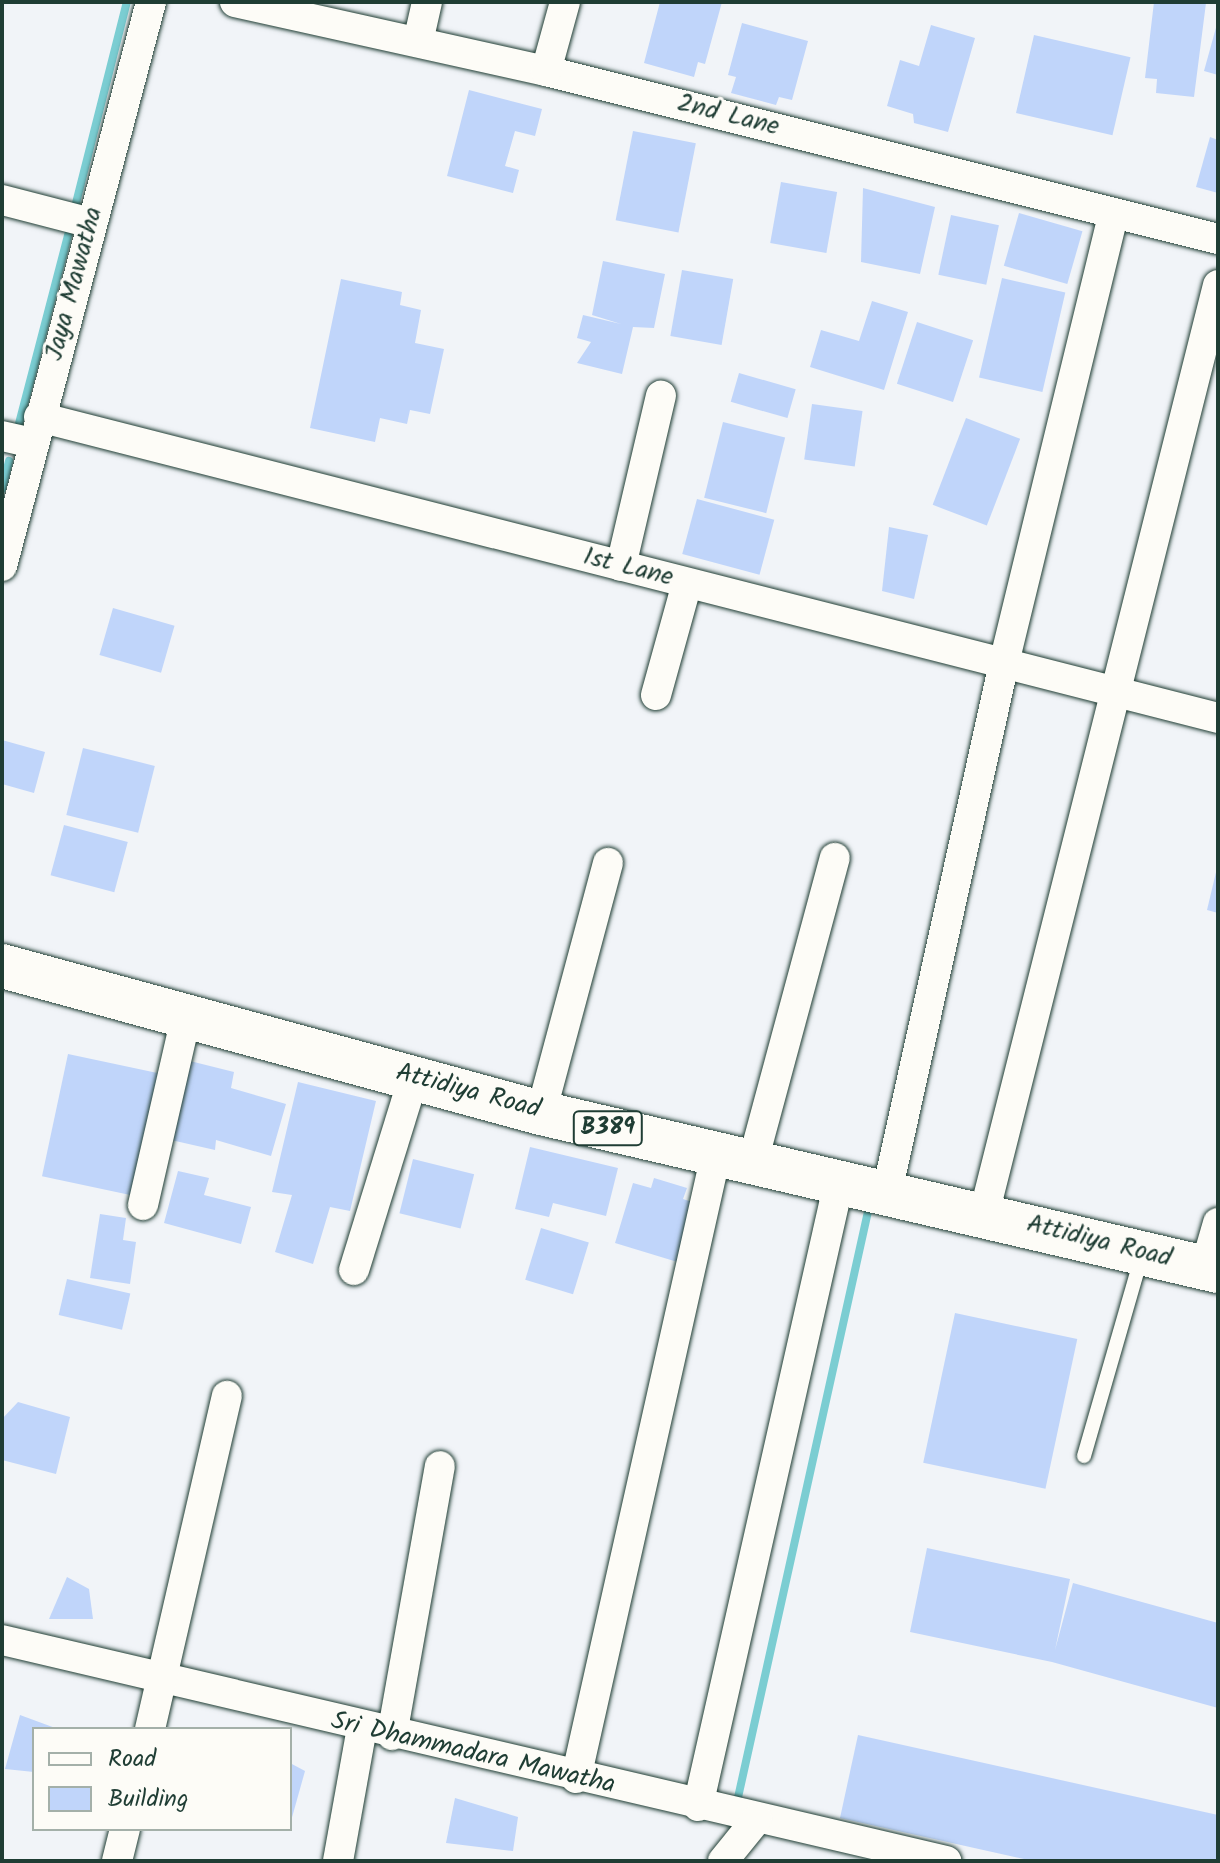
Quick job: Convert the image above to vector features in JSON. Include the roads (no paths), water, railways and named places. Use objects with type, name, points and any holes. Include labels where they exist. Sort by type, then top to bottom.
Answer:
[{"type":"main road","name":"Attidiya Road","points":[[2,966],[541,1113],[984,1214],[1212,1270]]},
{"type":"street","name":"Jaya Mawatha","points":[[2,566],[35,430],[151,2]]},
{"type":"street","name":"2nd Lane","points":[[235,2],[546,71],[1218,239]]},
{"type":"street","points":[[418,42],[427,2]]},
{"type":"street","points":[[546,71],[565,2]]},
{"type":"street","points":[[2,200],[91,223]]},
{"type":"street","points":[[887,1192],[1004,663],[1114,213]]},
{"type":"street","points":[[984,1214],[1119,692],[1218,285]]},
{"type":"street","points":[[621,566],[661,396]]},
{"type":"street","name":"1st Lane","points":[[2,436],[35,430],[621,566],[1218,718]]},
{"type":"street","points":[[656,695],[687,583]]},
{"type":"street","points":[[576,1778],[734,1158],[835,858]]},
{"type":"street","points":[[541,1113],[608,863]]},
{"type":"street","points":[[143,1205],[186,1017]]},
{"type":"street","points":[[354,1270],[414,1076]]},
{"type":"street","points":[[698,1806],[839,1182]]},
{"type":"street","points":[[1212,1270],[1218,1223]]},
{"type":"street","points":[[150,1727],[227,1396]]},
{"type":"street","points":[[392,1735],[440,1466]]},
{"type":"street","name":"Sri Dhammadara Mawatha","points":[[2,1640],[362,1728],[946,1861]]},
{"type":"street","points":[[338,1861],[362,1728]]},
{"type":"street","points":[[723,1861],[757,1819]]},
{"type":"street","points":[[117,1861],[124,1831]]},
{"type":"lane","points":[[1084,1456],[1143,1253]]},
{"type":"waterway","points":[[74,211],[127,2]]},
{"type":"waterway","points":[[16,435],[71,224]]},
{"type":"waterway","points":[[2,489],[9,461]]},
{"type":"waterway","points":[[737,1802],[869,1207]]}]
